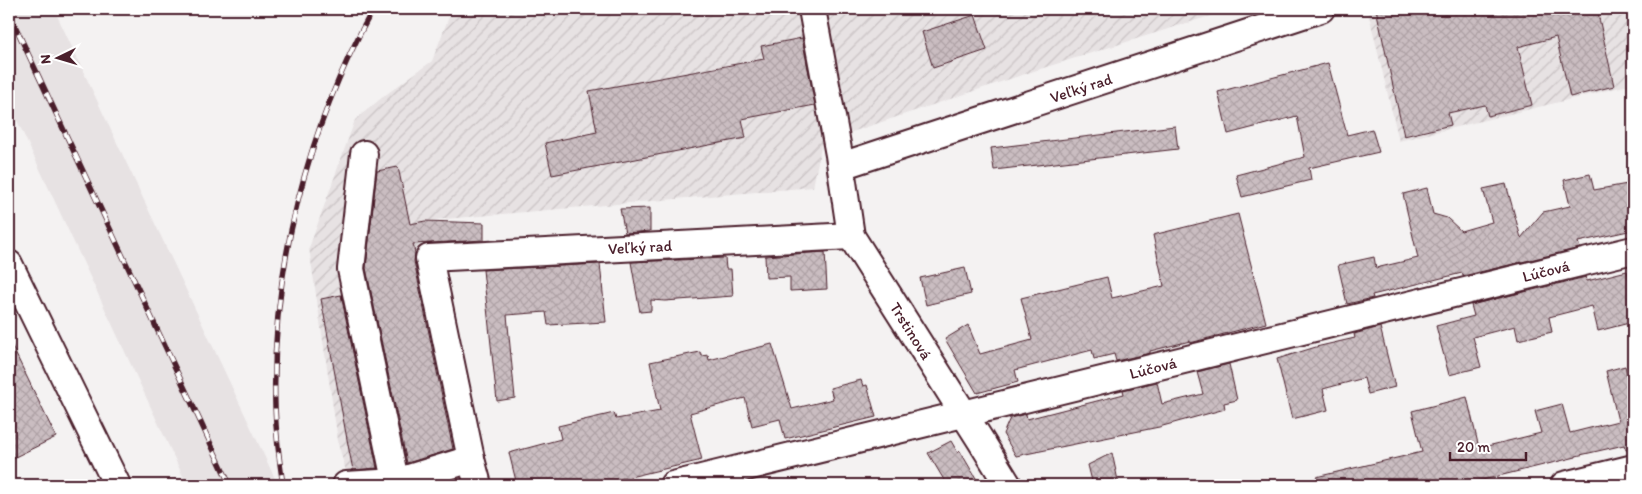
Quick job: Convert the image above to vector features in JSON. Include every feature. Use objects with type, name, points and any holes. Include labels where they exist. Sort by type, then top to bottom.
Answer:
[{"type":"street","name":"Trstinová","points":[[812,9],[841,166],[851,236],[1008,485]]},
{"type":"street","name":"Veľký rad","points":[[841,166],[1321,9]]},
{"type":"street","points":[[364,154],[351,269],[396,484]]},
{"type":"street","name":"Veľký rad","points":[[471,459],[429,258],[851,236]]},
{"type":"street","name":"Lúčová","points":[[673,485],[1633,250]]},
{"type":"street","points":[[9,264],[117,485]]},
{"type":"street","points":[[346,485],[396,484],[471,459],[478,485]]},
{"type":"street","points":[[1564,485],[1633,468]]},
{"type":"shaded area","points":[[9,9],[54,9],[278,485],[187,485],[9,103]]},
{"type":"shaded area","points":[[452,9],[1232,9],[1040,69],[822,142],[813,187],[422,221],[422,246],[440,270],[484,485],[350,485],[339,447],[309,248],[355,120],[432,61]]},
{"type":"shaded area","points":[[1375,9],[1633,9],[1633,84],[1399,141],[1368,11]]},
{"type":"building","points":[[1376,9],[1597,9],[1614,86],[1570,97],[1556,37],[1518,47],[1532,105],[1488,116],[1485,105],[1448,113],[1451,125],[1404,136]]},
{"type":"building","points":[[975,15],[987,50],[933,68],[922,32]]},
{"type":"building","points":[[802,38],[815,105],[742,119],[746,138],[552,175],[545,143],[597,132],[589,91],[764,59],[761,46]]},
{"type":"building","points":[[1328,63],[1347,135],[1372,129],[1379,152],[1309,168],[1311,180],[1242,197],[1236,175],[1305,157],[1297,116],[1228,134],[1218,92]]},
{"type":"building","points":[[1175,126],[1178,149],[994,170],[991,148]]},
{"type":"building","points":[[398,167],[410,224],[425,221],[484,223],[484,240],[413,244],[414,261],[453,449],[407,463],[366,268],[377,171]]},
{"type":"building","points":[[1590,174],[1594,190],[1633,183],[1633,230],[1578,242],[1580,248],[1463,276],[1462,273],[1372,295],[1373,298],[1347,304],[1338,265],[1374,257],[1376,268],[1418,258],[1403,194],[1427,188],[1433,214],[1447,218],[1461,231],[1492,222],[1483,189],[1506,184],[1521,238],[1543,212],[1570,206],[1564,180]]},
{"type":"building","points":[[650,208],[650,231],[625,233],[620,209]]},
{"type":"building","points":[[1238,214],[1266,323],[1116,361],[1114,354],[1094,359],[1092,350],[1015,370],[1018,382],[977,393],[945,339],[968,325],[980,354],[1032,340],[1021,298],[1107,277],[1112,298],[1164,286],[1153,235]]},
{"type":"building","points":[[825,252],[827,289],[790,291],[790,277],[766,278],[765,256]]},
{"type":"building","points":[[725,258],[726,269],[731,269],[733,296],[665,301],[651,300],[651,311],[640,312],[631,262]]},
{"type":"building","points":[[600,264],[606,322],[548,325],[546,312],[507,315],[515,398],[497,401],[483,270]]},
{"type":"building","points":[[965,268],[971,294],[926,305],[920,278]]},
{"type":"building","points":[[1627,271],[1633,295],[1633,322],[1598,331],[1592,306],[1549,317],[1552,332],[1518,340],[1515,326],[1473,337],[1481,367],[1449,375],[1436,326],[1474,316],[1471,305],[1586,277],[1587,281]]},
{"type":"building","points":[[341,295],[377,468],[353,470],[321,299]]},
{"type":"building","points":[[1380,327],[1395,387],[1368,394],[1364,378],[1323,389],[1328,410],[1292,419],[1277,359],[1355,338],[1354,334]]},
{"type":"building","points":[[9,340],[56,437],[9,460]]},
{"type":"building","points":[[772,344],[792,409],[833,399],[830,388],[861,380],[863,386],[867,385],[876,417],[785,439],[780,419],[752,426],[745,398],[690,413],[702,460],[596,485],[517,485],[509,453],[561,439],[558,426],[614,413],[616,419],[660,411],[650,362],[700,352],[702,356],[708,355],[709,360]]},
{"type":"building","points":[[1229,364],[1237,400],[1224,403],[1225,409],[1159,427],[1016,456],[1003,434],[1010,418],[1026,414],[1027,419],[1124,394],[1123,390],[1157,382],[1162,404],[1203,394],[1197,372]]},
{"type":"building","points":[[1625,366],[1628,378],[1633,377],[1633,450],[1626,450],[1624,445],[1462,485],[1317,485],[1316,477],[1422,452],[1412,411],[1467,397],[1479,448],[1541,433],[1535,411],[1562,404],[1570,433],[1618,421],[1606,371]]},
{"type":"building","points":[[951,441],[958,453],[960,451],[980,485],[947,485],[928,453]]},
{"type":"building","points":[[1112,453],[1119,485],[1093,485],[1088,465]]},
{"type":"railway","points":[[283,485],[275,416],[275,355],[279,303],[287,252],[298,201],[312,151],[329,102],[373,9]]},
{"type":"railway","points":[[9,13],[230,485]]}]
